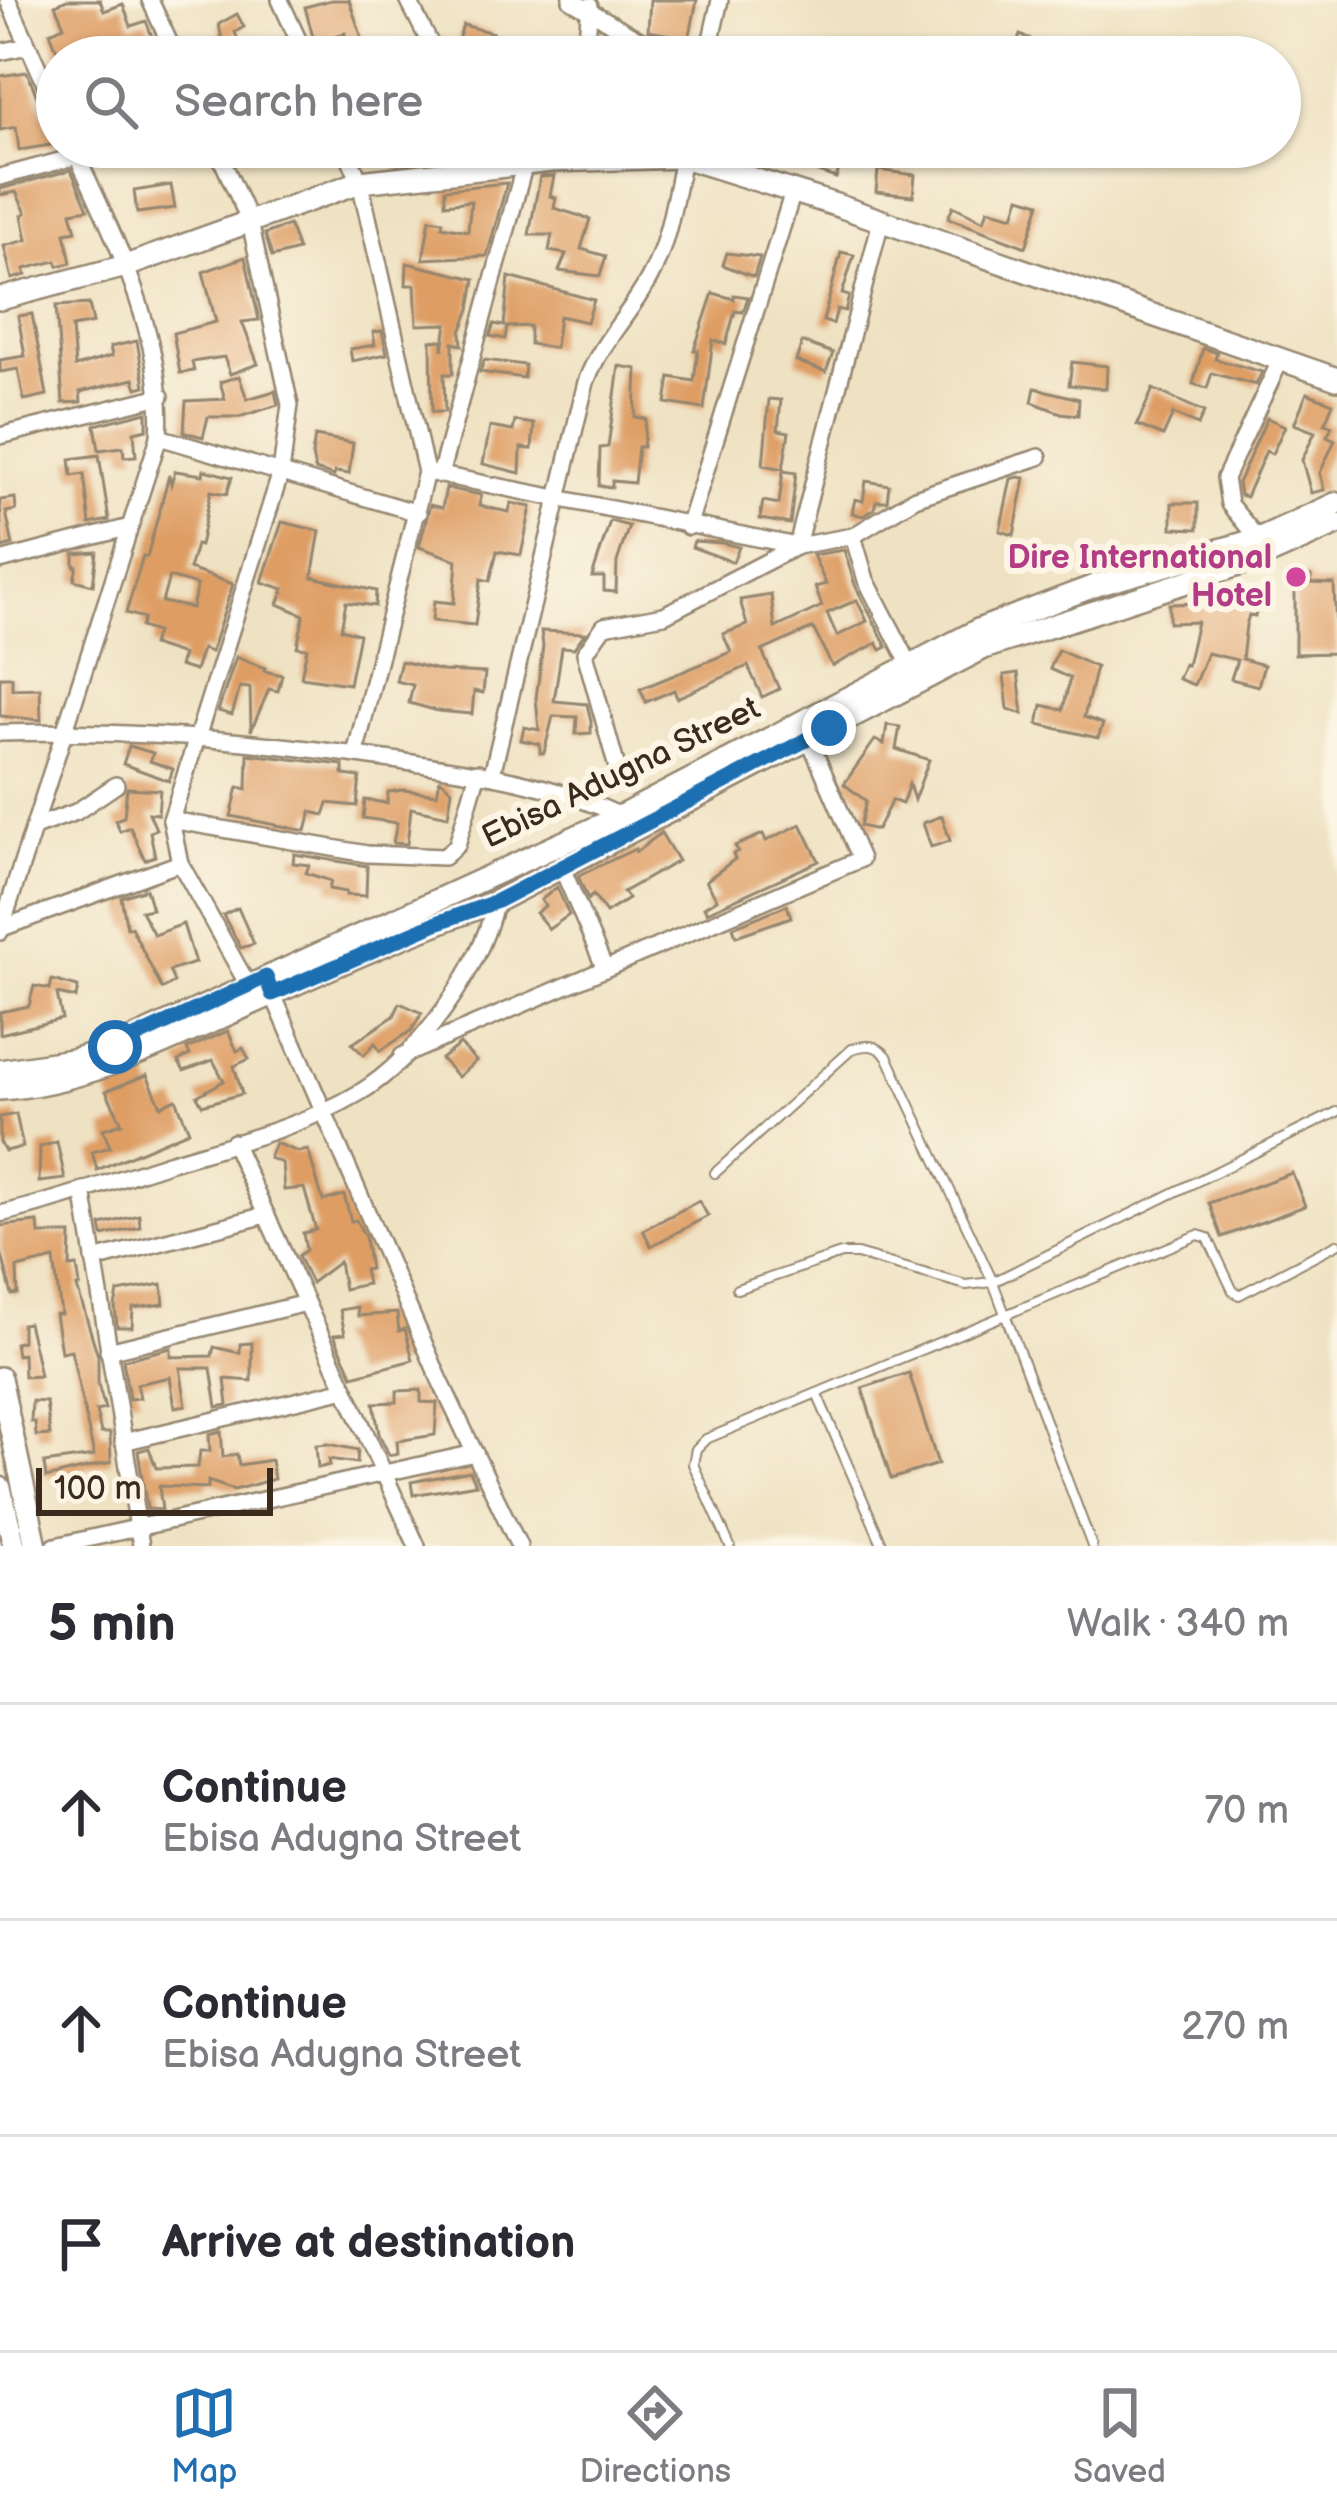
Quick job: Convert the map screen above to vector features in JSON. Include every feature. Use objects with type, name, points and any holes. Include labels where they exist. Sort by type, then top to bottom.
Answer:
[{"type":"main road","points":[[0,298],[126,266],[361,182],[482,168]]},
{"type":"main road","points":[[728,168],[1337,379]]},
{"type":"main road","name":"Ebisa Adugna Street","points":[[0,1071],[72,1060],[115,1047],[262,985],[621,816],[910,663],[1028,608],[1258,539],[1337,503]]},
{"type":"main road","name":"Ebisa Adugna Street","points":[[0,1089],[50,1084],[122,1061],[262,985],[495,902],[984,648],[1262,557],[1337,524]]},
{"type":"main road","points":[[0,1378],[36,1546]]},
{"type":"main road","points":[[0,1487],[14,1546]]},
{"type":"street","points":[[150,0],[166,36]]},
{"type":"street","points":[[280,0],[296,36]]},
{"type":"street","points":[[408,0],[426,36]]},
{"type":"street","points":[[571,0],[590,5],[637,36]]},
{"type":"street","points":[[712,36],[720,0]]},
{"type":"street","points":[[15,2],[36,64]]},
{"type":"street","points":[[587,36],[590,5]]},
{"type":"street","points":[[0,52],[28,46]]},
{"type":"street","points":[[0,177],[36,165]]},
{"type":"street","points":[[1,930],[158,437],[161,396],[126,266],[83,168]]},
{"type":"street","points":[[226,168],[250,222],[290,405],[281,472],[171,820],[180,862],[262,985],[323,1111],[519,1546]]},
{"type":"street","points":[[355,168],[433,473]]},
{"type":"street","points":[[355,754],[418,513],[524,168]]},
{"type":"street","points":[[171,820],[367,854],[444,857],[457,845],[485,774],[592,365],[658,259],[680,168]]},
{"type":"street","points":[[688,526],[793,192]]},
{"type":"street","points":[[797,546],[880,220]]},
{"type":"street","points":[[1258,539],[1229,504],[1225,478],[1281,359]]},
{"type":"street","points":[[0,436],[161,396]]},
{"type":"street","points":[[158,437],[418,513]]},
{"type":"street","points":[[621,782],[585,653],[604,626],[664,615],[797,546],[853,536],[915,499],[1039,457]]},
{"type":"street","points":[[433,473],[797,546]]},
{"type":"street","points":[[0,561],[130,527]]},
{"type":"street","points":[[853,536],[866,580],[910,663]]},
{"type":"street","points":[[0,734],[64,731],[194,737],[355,754],[546,785],[621,816]]},
{"type":"street","points":[[402,1056],[861,859],[809,739]]},
{"type":"street","points":[[34,827],[76,812],[116,785]]},
{"type":"street","points":[[1,930],[180,862]]},
{"type":"street","points":[[562,868],[605,969]]},
{"type":"street","points":[[0,1214],[233,1142],[363,1092],[446,1009],[491,924],[495,902]]},
{"type":"street","points":[[233,1142],[417,1546]]},
{"type":"street","points":[[83,1190],[141,1546]]},
{"type":"street","points":[[94,1260],[266,1215]]},
{"type":"street","points":[[108,1351],[307,1303]]},
{"type":"street","points":[[122,1442],[346,1389]]},
{"type":"street","points":[[55,1546],[475,1453]]},
{"type":"lane","points":[[715,1173],[852,1048],[879,1047],[993,1282],[1092,1546]]},
{"type":"lane","points":[[737,1289],[841,1254],[857,1254],[966,1285],[993,1282],[1337,1112]]},
{"type":"lane","points":[[730,1546],[693,1464],[695,1449],[706,1439],[1198,1235],[1208,1238],[1233,1291],[1239,1294],[1337,1244]]},
{"type":"lane","points":[[817,1394],[883,1546]]},
{"type":"building","points":[[67,0],[100,0],[104,11],[123,4],[131,26],[146,21],[152,36],[52,36],[50,32],[64,26],[55,5]]},
{"type":"building","points":[[349,0],[361,36],[313,36],[305,7]]},
{"type":"building","points":[[650,0],[697,0],[690,36],[648,31]]},
{"type":"building","points":[[237,14],[244,27],[235,32],[236,36],[221,36],[219,24]]},
{"type":"building","points":[[463,25],[493,33],[492,36],[459,36]]},
{"type":"building","points":[[27,72],[36,94],[36,147],[19,150],[16,127],[0,130],[0,76]]},
{"type":"building","points":[[807,168],[840,168],[836,178]]},
{"type":"building","points":[[71,170],[88,209],[71,212],[76,231],[65,233],[71,263],[58,266],[56,261],[24,269],[26,275],[12,279],[4,246],[27,240],[22,215],[26,213],[16,192],[0,195],[0,189]]},
{"type":"building","points":[[878,170],[915,175],[913,196],[876,192]]},
{"type":"building","points":[[554,176],[550,196],[556,198],[554,208],[590,219],[581,249],[606,256],[600,276],[559,271],[566,254],[549,251],[552,235],[529,235],[540,177]]},
{"type":"building","points":[[507,183],[487,256],[423,259],[430,219],[468,231],[471,201],[445,204],[445,189]]},
{"type":"building","points":[[171,185],[175,208],[137,213],[134,191]]},
{"type":"building","points":[[1020,197],[1040,203],[1026,247],[948,218],[953,206],[984,221],[988,209],[1014,216]]},
{"type":"building","points":[[289,225],[298,250],[272,257],[265,234]]},
{"type":"building","points":[[841,252],[854,255],[842,294],[849,296],[845,311],[837,309],[833,324],[823,321]]},
{"type":"building","points":[[727,253],[760,257],[754,277],[723,265]]},
{"type":"building","points":[[245,257],[259,320],[242,322],[258,364],[230,374],[224,357],[192,362],[194,371],[180,373],[173,333],[216,322],[203,272]]},
{"type":"building","points":[[407,263],[475,279],[462,345],[453,343],[453,374],[444,374],[445,412],[432,412],[431,341],[443,340],[443,350],[447,324],[417,325],[415,285],[406,285]]},
{"type":"building","points":[[509,277],[594,300],[587,322],[559,316],[555,348],[530,344],[530,326],[507,327],[505,339],[490,336],[494,324],[504,326]]},
{"type":"building","points":[[713,293],[748,297],[743,312],[735,311],[726,344],[713,340],[704,409],[666,403],[670,377],[694,381],[698,350],[694,350]]},
{"type":"building","points":[[89,304],[93,323],[72,327],[75,367],[112,356],[110,347],[137,341],[145,386],[137,388],[134,379],[80,392],[81,402],[63,403],[56,306]]},
{"type":"building","points":[[32,314],[47,395],[24,400],[18,369],[0,372],[0,360],[25,356],[18,316]]},
{"type":"building","points":[[382,331],[387,354],[352,361],[350,349],[375,345],[373,332]]},
{"type":"building","points":[[802,342],[833,353],[826,372],[796,361]]},
{"type":"building","points":[[1203,348],[1217,353],[1215,359],[1262,372],[1256,385],[1212,373],[1207,388],[1193,384]]},
{"type":"building","points":[[484,360],[525,365],[524,378],[480,372]]},
{"type":"building","points":[[1072,362],[1107,366],[1106,389],[1069,385]]},
{"type":"building","points":[[619,366],[637,369],[635,417],[646,419],[643,447],[638,447],[634,483],[612,481],[612,487],[599,486],[600,448],[608,447]]},
{"type":"building","points":[[239,376],[247,399],[275,391],[278,405],[239,417],[208,417],[203,437],[184,432],[186,401],[225,399],[220,382]]},
{"type":"building","points":[[1035,388],[1079,399],[1078,415],[1032,402]]},
{"type":"building","points":[[1153,389],[1204,412],[1198,425],[1173,414],[1163,436],[1137,425]]},
{"type":"building","points":[[1307,393],[1333,403],[1325,423],[1332,426],[1327,436],[1335,440],[1320,473],[1324,490],[1311,493],[1302,460],[1315,432],[1294,424]]},
{"type":"building","points":[[769,399],[781,400],[778,430],[789,432],[783,469],[763,465]]},
{"type":"building","points":[[147,412],[147,429],[134,432],[136,456],[124,457],[123,447],[99,450],[95,425]]},
{"type":"building","points":[[1267,418],[1285,426],[1272,454],[1266,451],[1246,497],[1240,495],[1238,483]]},
{"type":"building","points":[[515,421],[534,424],[532,449],[521,448],[520,473],[483,464],[490,427],[513,431]]},
{"type":"building","points":[[315,436],[353,443],[349,474],[335,472],[334,476],[315,470]]},
{"type":"building","points":[[99,455],[109,520],[90,524],[84,474],[72,476],[70,459]]},
{"type":"building","points":[[204,470],[232,477],[227,494],[211,491],[200,546],[196,545],[189,569],[233,584],[211,652],[202,649],[195,671],[179,666],[183,655],[152,645],[156,632],[141,627],[144,618],[126,613],[169,475],[171,484],[175,471],[203,475]],"holes":[[[169,577],[197,585],[192,608],[162,602]]]},
{"type":"building","points":[[783,471],[796,473],[790,524],[760,519],[763,501],[779,504]]},
{"type":"building","points":[[1025,478],[1014,535],[1000,531],[1011,479]]},
{"type":"building","points":[[866,481],[889,485],[887,501],[876,501],[874,509],[863,516],[852,513],[855,499],[863,501]]},
{"type":"building","points":[[446,488],[481,495],[479,506],[509,512],[511,503],[531,507],[521,555],[497,551],[490,581],[481,579],[475,625],[432,621],[434,601],[454,603],[457,560],[419,547],[430,505],[442,508]]},
{"type":"building","points":[[15,498],[16,510],[6,512],[13,545],[2,548],[0,500]]},
{"type":"building","points":[[1172,503],[1198,503],[1198,529],[1172,528]]},
{"type":"building","points":[[610,521],[629,526],[617,562],[616,592],[604,591],[604,577],[592,577]]},
{"type":"building","points":[[282,522],[320,531],[312,577],[376,591],[375,606],[346,602],[341,629],[359,634],[349,684],[301,677],[307,648],[297,647],[304,615],[278,604],[284,589],[262,582]]},
{"type":"building","points":[[694,541],[739,547],[733,562],[692,547]]},
{"type":"building","points":[[844,550],[855,585],[887,647],[881,650],[877,643],[832,666],[813,628],[762,651],[779,689],[762,697],[748,666],[677,698],[674,690],[646,702],[640,689],[731,652],[723,634],[747,625],[740,600],[771,595],[775,628],[822,606],[815,587],[826,584],[813,555]],"holes":[[[857,600],[867,621],[837,636],[827,613]]]},
{"type":"building","points":[[97,552],[93,585],[74,580],[74,554]]},
{"type":"building","points":[[1295,576],[1311,576],[1311,583],[1334,584],[1337,653],[1295,654]]},
{"type":"building","points":[[1210,590],[1259,598],[1255,616],[1249,615],[1246,625],[1242,659],[1264,665],[1258,686],[1231,679],[1237,660],[1207,653],[1194,685],[1178,679],[1187,665],[1197,622],[1169,623],[1169,604],[1208,603]]},
{"type":"building","points":[[541,631],[585,633],[574,648],[562,647],[554,701],[587,704],[591,721],[591,733],[576,734],[577,717],[553,716],[544,753],[540,753],[540,744],[521,740],[524,727],[539,730],[536,698]]},
{"type":"building","points":[[1058,650],[1096,667],[1084,717],[1103,724],[1098,738],[1038,724],[1042,705],[1063,710],[1070,678],[1050,669]]},
{"type":"building","points":[[236,657],[282,675],[278,691],[269,689],[251,731],[250,688],[240,687],[232,715],[218,711]]},
{"type":"building","points":[[401,661],[442,671],[485,673],[483,693],[474,691],[472,714],[409,703],[413,685],[396,681]]},
{"type":"building","points":[[1018,673],[1023,714],[1008,709],[1004,675]]},
{"type":"building","points":[[0,677],[12,677],[12,689],[40,688],[41,720],[0,716]]},
{"type":"building","points":[[887,725],[900,727],[896,749],[929,760],[914,800],[909,784],[902,804],[892,800],[877,830],[860,826],[866,801],[844,784],[875,740],[884,744]]},
{"type":"building","points":[[129,746],[153,753],[150,761],[173,769],[169,781],[123,764]]},
{"type":"building","points":[[248,754],[343,765],[343,775],[360,777],[357,806],[328,803],[324,815],[311,812],[306,831],[231,816],[238,787],[247,789]]},
{"type":"building","points":[[440,779],[452,790],[448,816],[411,808],[407,844],[393,843],[397,823],[363,818],[365,800],[387,803],[388,792],[404,790],[437,794]]},
{"type":"building","points":[[127,788],[160,790],[158,814],[149,813],[156,829],[150,832],[155,856],[145,860],[130,827],[120,831],[115,820],[124,817]]},
{"type":"building","points":[[942,816],[950,841],[931,847],[923,823]]},
{"type":"building","points":[[801,824],[819,861],[707,912],[704,907],[717,899],[706,881],[735,859],[735,846],[763,834],[766,841]]},
{"type":"building","points":[[661,833],[678,861],[623,892],[628,899],[606,913],[593,895],[588,899],[578,876],[636,852]]},
{"type":"building","points":[[294,854],[367,866],[366,896],[329,889],[331,881],[306,873],[309,865],[293,863]]},
{"type":"building","points":[[557,887],[569,915],[549,929],[536,913],[545,906],[541,900]]},
{"type":"building","points":[[146,889],[152,909],[141,911],[154,935],[183,924],[195,963],[169,971],[174,982],[162,989],[131,927],[127,928],[121,897]]},
{"type":"building","points":[[787,905],[791,917],[736,936],[733,927]]},
{"type":"building","points":[[238,908],[254,944],[241,948],[223,915]]},
{"type":"building","points":[[52,980],[78,987],[76,998],[57,994],[62,1019],[0,1034],[0,1012],[29,1006],[34,986],[50,989]]},
{"type":"building","points":[[400,1003],[422,1013],[411,1031],[380,1051],[375,1043],[364,1055],[352,1044],[394,1016]]},
{"type":"building","points":[[228,1031],[237,1051],[243,1048],[249,1059],[234,1066],[242,1094],[202,1105],[197,1096],[224,1081],[213,1060],[184,1071],[178,1061],[190,1055],[187,1049]]},
{"type":"building","points":[[460,1044],[476,1061],[458,1077],[441,1059]]},
{"type":"building","points":[[147,1075],[161,1106],[176,1099],[189,1131],[97,1170],[92,1152],[110,1147],[103,1129],[122,1123],[106,1091]]},
{"type":"building","points":[[16,1114],[23,1147],[5,1151],[0,1142],[0,1117]]},
{"type":"building","points":[[57,1142],[65,1179],[39,1182],[40,1147]]},
{"type":"building","points":[[275,1143],[298,1152],[308,1150],[323,1201],[344,1195],[351,1221],[356,1220],[365,1237],[370,1269],[364,1270],[367,1284],[344,1289],[339,1262],[311,1283],[298,1256],[306,1250],[303,1233],[316,1230],[304,1188],[284,1190],[282,1163],[269,1158]]},
{"type":"building","points":[[1292,1173],[1305,1206],[1222,1237],[1209,1203]]},
{"type":"building","points":[[699,1201],[708,1216],[651,1246],[643,1230]]},
{"type":"building","points":[[139,1215],[140,1227],[103,1236],[101,1225]]},
{"type":"building","points":[[38,1222],[39,1234],[71,1234],[70,1267],[77,1266],[77,1287],[98,1356],[98,1384],[105,1409],[96,1411],[101,1433],[110,1433],[111,1462],[46,1478],[44,1463],[94,1456],[71,1350],[61,1352],[54,1259],[17,1268],[18,1294],[12,1295],[0,1247],[0,1226]]},
{"type":"building","points":[[162,1284],[164,1304],[133,1308],[132,1327],[117,1327],[118,1292]]},
{"type":"building","points":[[357,1307],[358,1316],[397,1313],[399,1331],[405,1329],[413,1360],[353,1376],[334,1335],[345,1334],[340,1310]]},
{"type":"building","points":[[28,1323],[40,1376],[24,1377],[23,1354],[17,1355],[15,1343],[22,1341],[22,1324]]},
{"type":"building","points":[[252,1343],[252,1381],[225,1379],[228,1405],[217,1407],[211,1368],[180,1368],[186,1405],[175,1407],[170,1377],[137,1384],[140,1398],[129,1399],[123,1360],[171,1348],[171,1357],[212,1356],[214,1347],[240,1353],[240,1344]]},
{"type":"building","points":[[909,1373],[938,1464],[891,1479],[862,1388]]},
{"type":"building","points":[[421,1390],[421,1402],[437,1403],[435,1435],[397,1441],[398,1453],[389,1455],[379,1434],[374,1403],[397,1402],[397,1391]]},
{"type":"building","points":[[32,1401],[46,1402],[50,1435],[36,1436]]},
{"type":"building","points":[[221,1431],[223,1457],[237,1454],[239,1465],[271,1460],[274,1479],[234,1490],[208,1481],[208,1488],[159,1486],[162,1510],[147,1509],[138,1451],[149,1448],[156,1468],[198,1467],[200,1451],[210,1451],[209,1434]]},
{"type":"building","points":[[316,1445],[358,1450],[357,1463],[329,1459],[330,1465],[318,1468]]},
{"type":"building","points":[[470,1471],[476,1484],[413,1495],[411,1482]]},
{"type":"place","name":"Dire International Hotel","points":[[1296,577]]},
{"type":"route","points":[[115,1047],[266,977],[272,994],[495,902],[829,728]]}]
